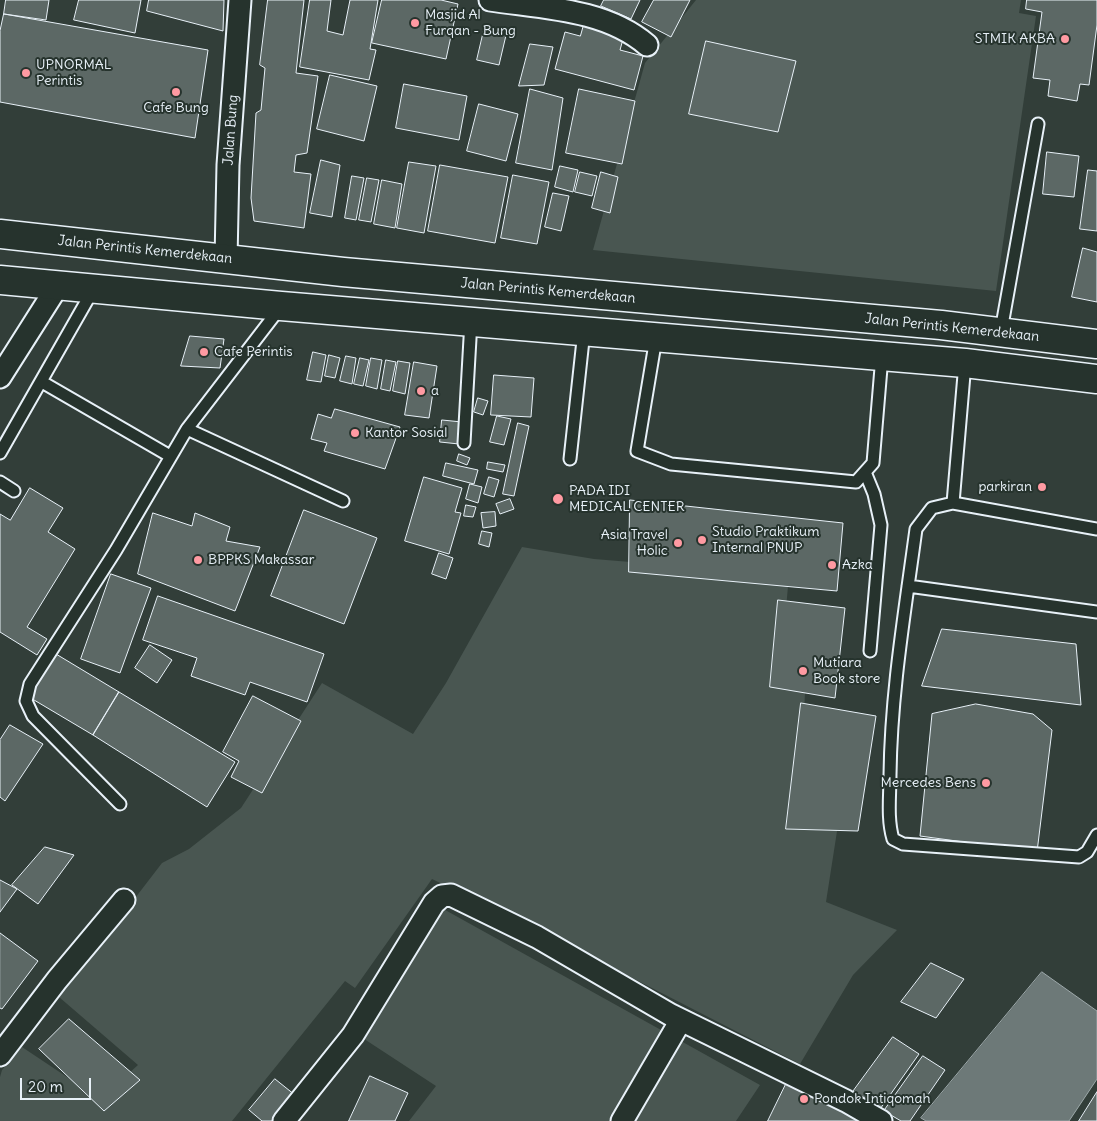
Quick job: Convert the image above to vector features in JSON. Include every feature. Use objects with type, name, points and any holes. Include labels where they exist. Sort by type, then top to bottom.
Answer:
[{"type":"highway","name":"Jalan Perintis Kemerdekaan","points":[[0,234],[372,275],[1001,331],[1097,344]]},
{"type":"highway","points":[[0,280],[281,306],[965,363],[1097,379]]},
{"type":"street","name":"Jalan Bung","points":[[226,259],[228,165],[240,0]]},
{"type":"street","points":[[490,0],[588,16],[632,32],[647,45]]},
{"type":"street","points":[[0,377],[59,284]]},
{"type":"street","points":[[284,1121],[353,1035],[434,903],[442,896],[451,895],[537,937],[682,1020],[881,1121]]},
{"type":"street","points":[[0,1055],[57,980],[124,900]]},
{"type":"street","points":[[622,1121],[682,1020]]},
{"type":"lane","points":[[1001,331],[1038,124]]},
{"type":"lane","points":[[0,453],[94,288]]},
{"type":"lane","points":[[120,804],[33,716],[26,701],[30,684],[116,550],[187,429],[281,306]]},
{"type":"lane","points":[[464,443],[471,321]]},
{"type":"lane","points":[[570,459],[584,331]]},
{"type":"lane","points":[[656,338],[637,452],[671,464],[856,482],[873,463],[882,356]]},
{"type":"lane","points":[[953,503],[965,363]]},
{"type":"lane","points":[[42,382],[170,456]]},
{"type":"lane","points":[[187,429],[343,501]]},
{"type":"lane","points":[[865,472],[874,494],[881,525],[870,651]]},
{"type":"lane","points":[[0,482],[14,492]]},
{"type":"lane","points":[[1097,530],[953,503],[932,508],[916,529],[894,691],[891,735],[890,819],[893,839],[903,844],[1079,858],[1087,852],[1097,835]]},
{"type":"lane","points":[[908,586],[1097,612]]},
{"type":"shaded area","points":[[696,0],[1021,0],[1019,13],[1036,16],[996,291],[593,250],[645,63]]},
{"type":"shaded area","points":[[522,547],[594,559],[789,575],[781,665],[806,669],[800,808],[840,812],[826,902],[897,930],[853,975],[800,1064],[572,947],[432,879],[355,988],[345,981],[232,1121],[0,1121],[0,1077],[2,1070],[22,1047],[100,1099],[138,1065],[59,997],[162,863],[189,849],[241,808],[322,683],[413,734],[446,683]]},
{"type":"shaded area","points":[[438,906],[760,1085],[736,1121],[409,1121],[436,1086],[355,1033]]},
{"type":"shaded area","points":[[1042,972],[1097,1011],[1097,1079],[1069,1121],[926,1121],[921,1118]]},
{"type":"building","points":[[6,0],[49,0],[46,20],[4,14]]},
{"type":"building","points":[[79,0],[141,0],[135,33],[74,20]]},
{"type":"building","points":[[149,0],[224,0],[223,31],[147,11]]},
{"type":"building","points":[[268,0],[304,0],[296,73],[318,76],[307,153],[296,155],[294,172],[311,174],[304,228],[254,221],[251,198],[256,113],[261,110],[265,68],[260,65]]},
{"type":"building","points":[[310,0],[331,0],[327,31],[343,35],[350,0],[378,0],[370,49],[376,50],[369,80],[300,67]]},
{"type":"building","name":"Masjid Al Furqan - Bung","points":[[382,0],[441,0],[458,4],[446,59],[372,43]]},
{"type":"building","points":[[604,0],[640,0],[631,19],[601,6]]},
{"type":"building","points":[[654,0],[690,0],[671,37],[642,22]]},
{"type":"building","points":[[1027,0],[1097,0],[1097,25],[1089,85],[1080,84],[1077,101],[1048,96],[1050,80],[1033,78],[1042,12],[1026,9]]},
{"type":"building","points":[[4,14],[208,50],[195,138],[0,102],[0,31]]},
{"type":"building","points":[[585,21],[625,32],[620,50],[643,56],[634,90],[555,69],[565,32],[580,36]]},
{"type":"building","points":[[485,26],[507,31],[499,65],[477,60]]},
{"type":"building","points":[[706,41],[796,61],[778,132],[689,114]]},
{"type":"building","points":[[530,44],[553,47],[544,85],[519,86]]},
{"type":"building","points":[[330,75],[377,86],[364,141],[317,129]]},
{"type":"building","points":[[404,84],[467,96],[459,140],[396,128]]},
{"type":"building","points":[[530,89],[563,98],[552,170],[516,163]]},
{"type":"building","points":[[579,89],[635,101],[622,164],[566,153]]},
{"type":"building","points":[[479,104],[518,114],[506,161],[467,151]]},
{"type":"building","points":[[1047,152],[1079,156],[1074,197],[1043,194]]},
{"type":"building","points":[[321,160],[340,165],[332,217],[310,213]]},
{"type":"building","points":[[409,162],[436,166],[424,233],[397,228]]},
{"type":"building","points":[[440,165],[508,177],[495,243],[428,231]]},
{"type":"building","points":[[560,166],[578,170],[573,192],[555,187]]},
{"type":"building","points":[[1088,170],[1097,171],[1097,231],[1080,229]]},
{"type":"building","points":[[580,172],[597,176],[592,196],[575,192]]},
{"type":"building","points":[[601,172],[618,177],[610,213],[592,208]]},
{"type":"building","points":[[513,175],[549,182],[537,244],[501,238]]},
{"type":"building","points":[[352,176],[364,178],[356,220],[345,218]]},
{"type":"building","points":[[367,178],[379,180],[371,222],[359,220]]},
{"type":"building","points":[[382,180],[402,184],[395,228],[374,224]]},
{"type":"building","points":[[553,193],[569,196],[561,231],[545,227]]},
{"type":"building","points":[[1083,248],[1097,252],[1097,302],[1072,297]]},
{"type":"building","name":"Cafe Perintis","points":[[190,336],[224,339],[220,368],[181,366]]},
{"type":"building","points":[[313,352],[326,355],[321,382],[307,380]]},
{"type":"building","points":[[329,355],[340,358],[335,378],[325,376]]},
{"type":"building","points":[[346,356],[356,358],[352,384],[340,381]]},
{"type":"building","points":[[360,358],[369,360],[363,386],[354,384]]},
{"type":"building","points":[[371,358],[382,360],[377,389],[366,386]]},
{"type":"building","points":[[386,360],[396,362],[390,391],[381,389]]},
{"type":"building","points":[[398,361],[410,363],[405,394],[393,391]]},
{"type":"building","name":"a","points":[[414,362],[437,366],[429,418],[405,415]]},
{"type":"building","points":[[494,375],[534,378],[531,417],[491,415]]},
{"type":"building","points":[[478,398],[488,401],[483,415],[474,412]]},
{"type":"building","name":"Kantor Sosial","points":[[335,409],[400,427],[385,469],[324,451],[327,443],[311,439],[318,414],[331,418]]},
{"type":"building","points":[[497,416],[511,419],[504,445],[490,442]]},
{"type":"building","points":[[442,420],[462,422],[459,444],[440,442]]},
{"type":"building","points":[[518,423],[529,426],[514,496],[503,494]]},
{"type":"building","points":[[459,454],[470,458],[467,465],[457,461]]},
{"type":"building","points":[[488,462],[505,465],[503,472],[487,469]]},
{"type":"building","points":[[446,463],[478,470],[474,484],[443,476]]},
{"type":"building","points":[[424,477],[462,488],[455,512],[461,513],[449,554],[405,541]]},
{"type":"building","points":[[489,477],[499,480],[494,497],[484,494]]},
{"type":"building","points":[[470,484],[482,487],[478,503],[466,499]]},
{"type":"building","points":[[30,488],[63,508],[48,532],[75,549],[27,627],[47,639],[37,655],[0,632],[0,514],[10,520]]},
{"type":"building","points":[[510,499],[514,509],[500,514],[496,504]]},
{"type":"building","points":[[630,500],[843,523],[837,591],[629,572]]},
{"type":"building","points":[[466,505],[476,507],[473,517],[464,516]]},
{"type":"building","points":[[304,510],[377,538],[344,624],[271,596]]},
{"type":"building","points":[[495,512],[496,526],[483,528],[481,513]]},
{"type":"building","name":"BPPKS Makassar","points":[[153,513],[192,526],[195,513],[230,527],[226,541],[260,547],[235,611],[138,574]]},
{"type":"building","points":[[482,531],[492,533],[489,547],[479,544]]},
{"type":"building","points":[[439,553],[453,558],[446,579],[432,574]]},
{"type":"building","points":[[111,574],[151,588],[120,673],[81,659]]},
{"type":"building","points":[[158,596],[324,654],[307,702],[250,682],[245,695],[191,676],[197,658],[143,640]]},
{"type":"building","points":[[778,600],[845,608],[835,698],[770,687]]},
{"type":"building","points":[[942,629],[1076,644],[1081,705],[922,686]]},
{"type":"building","points":[[150,645],[172,660],[157,683],[135,668]]},
{"type":"building","points":[[56,654],[119,692],[93,735],[29,697]]},
{"type":"building","points":[[119,692],[235,762],[207,807],[93,735]]},
{"type":"building","points":[[253,696],[301,721],[262,793],[231,777],[239,761],[223,752]]},
{"type":"building","name":"Mercedes Bens","points":[[801,703],[876,716],[858,831],[786,829]]},
{"type":"building","name":"Mercedes Bens","points":[[976,704],[1033,714],[1052,730],[1037,852],[920,836],[932,714]]},
{"type":"building","points":[[10,725],[43,744],[5,801],[0,797],[0,740]]},
{"type":"building","points":[[45,847],[74,855],[38,904],[12,885]]},
{"type":"building","points":[[0,880],[17,889],[0,912]]},
{"type":"building","points":[[0,933],[38,961],[2,1009],[0,1008]]},
{"type":"building","points":[[931,963],[964,979],[936,1018],[901,1002]]},
{"type":"building","points":[[69,1019],[140,1080],[104,1111],[39,1049]]},
{"type":"building","points":[[893,1037],[919,1054],[878,1112],[852,1093]]},
{"type":"building","points":[[923,1056],[945,1070],[910,1121],[901,1121],[884,1111]]},
{"type":"building","points":[[370,1076],[408,1093],[395,1121],[349,1121]]},
{"type":"building","name":"Pondok Intiqomah","points":[[790,1076],[867,1121],[768,1121]]},
{"type":"building","points":[[275,1079],[295,1095],[273,1121],[262,1121],[249,1110]]},
{"type":"building","points":[[1097,1092],[1097,1121],[1079,1121]]},
{"type":"place","name":"Masjid Al Furqan - Bung","points":[[415,23]]},
{"type":"place","name":"STMIK AKBA","points":[[1065,39]]},
{"type":"place","name":"UPNORMAL Perintis","points":[[26,73]]},
{"type":"place","name":"Cafe Bung","points":[[176,92]]},
{"type":"place","name":"Cafe Perintis","points":[[204,352]]},
{"type":"place","name":"a","points":[[421,391]]},
{"type":"place","name":"Kantor Sosial","points":[[355,433]]},
{"type":"place","name":"parkiran","points":[[1042,487]]},
{"type":"place","name":"PADA IDI MEDICAL CENTER","points":[[558,499]]},
{"type":"place","name":"Studio Praktikum Internal PNUP","points":[[702,540]]},
{"type":"place","name":"Asia Travel Holic","points":[[678,543]]},
{"type":"place","name":"BPPKS Makassar","points":[[198,560]]},
{"type":"place","name":"Azka","points":[[832,565]]},
{"type":"place","name":"Mutiara Book store","points":[[803,671]]},
{"type":"place","name":"Mercedes Bens","points":[[986,783]]},
{"type":"place","name":"Pondok Intiqomah","points":[[804,1099]]}]
